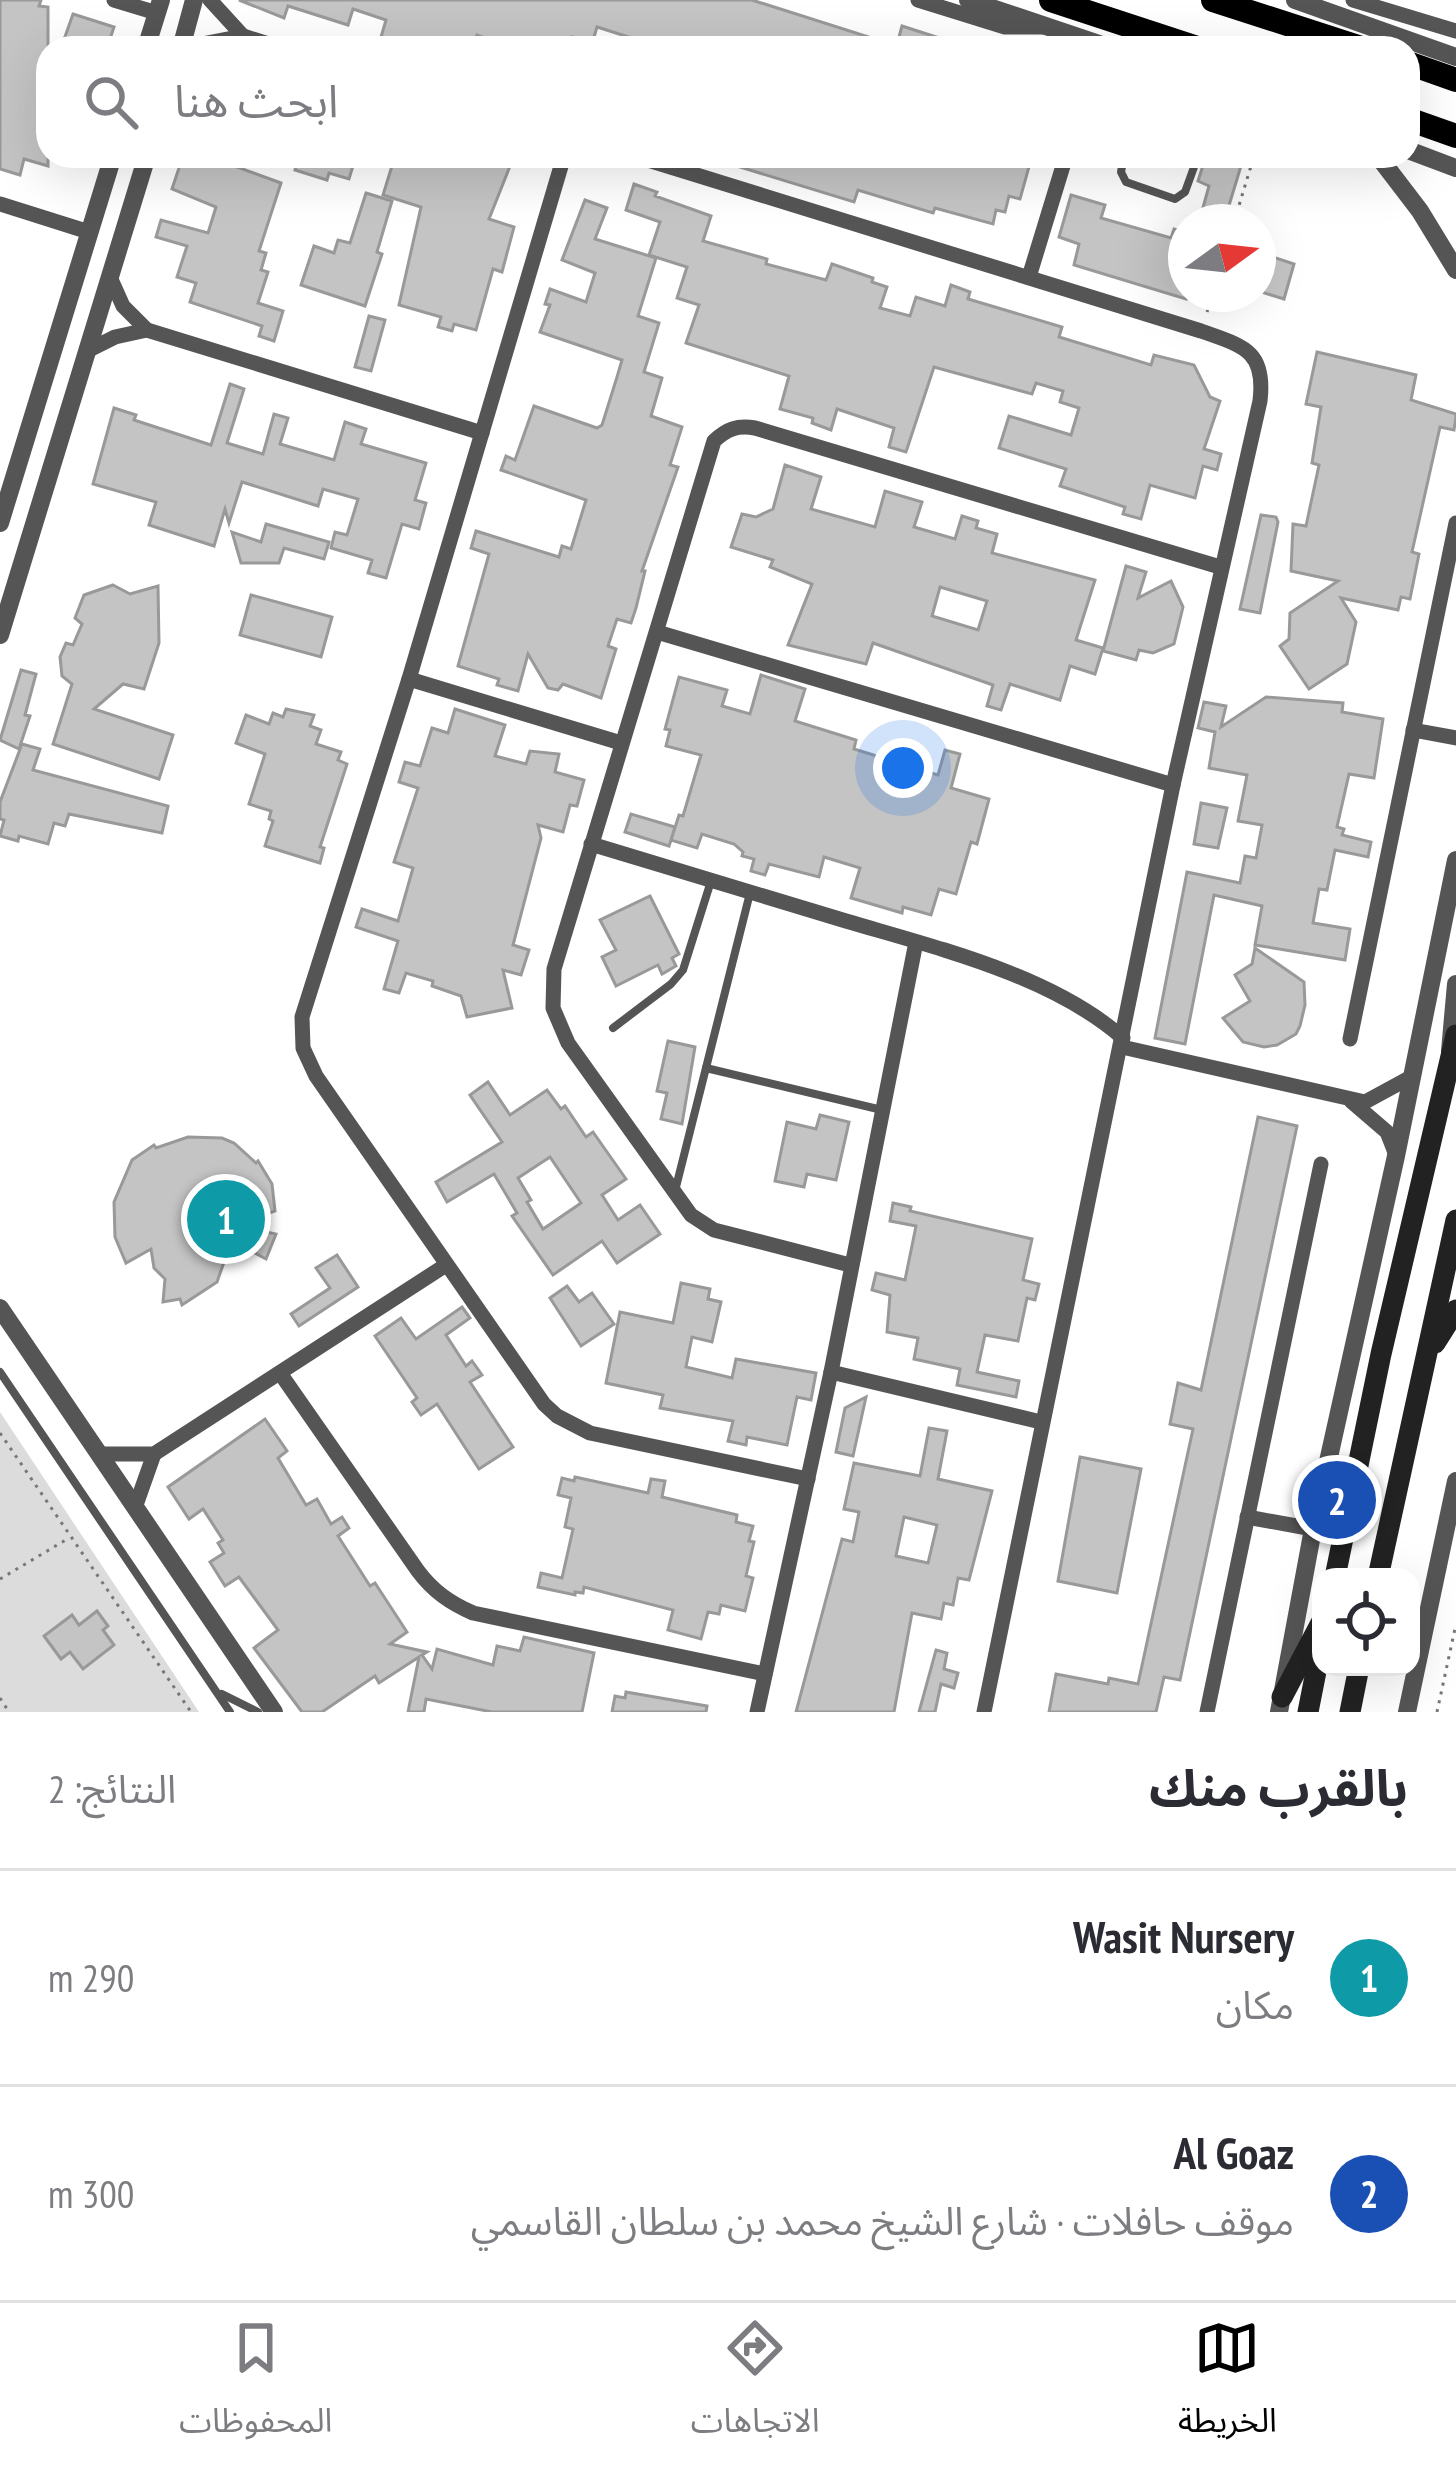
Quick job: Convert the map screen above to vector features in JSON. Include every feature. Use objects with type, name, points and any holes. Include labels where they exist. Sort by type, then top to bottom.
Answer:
[{"type":"highway","points":[[1051,0],[1160,36]]},
{"type":"highway","points":[[1214,0],[1324,36]]},
{"type":"highway","points":[[1420,63],[1455,62]]},
{"type":"highway","points":[[1420,123],[1456,136]]},
{"type":"main road","points":[[1337,1568],[1453,1045]]},
{"type":"main road","points":[[1380,1568],[1456,1220]]},
{"type":"main road","points":[[1424,1365],[1456,1310]]},
{"type":"main road","points":[[1280,1704],[1312,1641]]},
{"type":"main road","points":[[1308,1712],[1315,1676]]},
{"type":"main road","points":[[1350,1712],[1357,1676]]},
{"type":"street","points":[[113,0],[159,6],[150,36]]},
{"type":"street","points":[[184,36],[194,0]]},
{"type":"street","points":[[210,0],[243,36]]},
{"type":"street","points":[[918,0],[1010,28],[1048,26]]},
{"type":"street","points":[[968,0],[1065,36]]},
{"type":"street","points":[[1294,0],[1329,7],[1395,36]]},
{"type":"street","points":[[1353,0],[1456,31]]},
{"type":"street","points":[[1420,47],[1455,62]]},
{"type":"street","points":[[1420,155],[1456,172]]},
{"type":"street","points":[[0,523],[109,168]]},
{"type":"street","points":[[0,635],[143,168]]},
{"type":"street","points":[[560,168],[409,679],[302,1017],[301,1033],[308,1063],[544,1404],[573,1426],[607,1437],[808,1479]]},
{"type":"street","points":[[674,168],[1244,347],[1254,356],[1262,385],[1173,785],[984,1712]]},
{"type":"street","points":[[1030,277],[1062,168]]},
{"type":"street","points":[[1387,168],[1456,271]]},
{"type":"street","points":[[0,204],[89,232]]},
{"type":"street","points":[[110,276],[123,306],[147,330],[482,434]]},
{"type":"street","points":[[87,351],[116,337],[147,330]]},
{"type":"street","points":[[850,1265],[714,1230],[691,1215],[568,1043],[553,1008],[554,969],[714,441],[725,430],[740,426],[1220,567]]},
{"type":"street","points":[[1349,1040],[1456,523]]},
{"type":"street","points":[[657,632],[1173,785]]},
{"type":"street","points":[[409,679],[621,743]]},
{"type":"street","points":[[1413,730],[1456,738]]},
{"type":"street","points":[[591,844],[916,942],[1059,994],[1093,1013],[1123,1042],[1348,1100],[1365,1102],[1379,1097],[1411,1077]]},
{"type":"street","points":[[1280,1704],[1456,860]]},
{"type":"street","points":[[757,1712],[831,1372],[916,942]]},
{"type":"street","points":[[1453,1045],[1456,984]]},
{"type":"street","points":[[1348,1100],[1387,1132],[1396,1156]]},
{"type":"street","points":[[1207,1712],[1321,1164]]},
{"type":"street","points":[[99,1454],[154,1454],[446,1265]]},
{"type":"street","points":[[0,1308],[274,1712]]},
{"type":"street","points":[[831,1372],[1041,1422]]},
{"type":"street","points":[[280,1373],[418,1571],[442,1597],[473,1613],[765,1674]]},
{"type":"street","points":[[136,1505],[154,1454]]},
{"type":"street","points":[[1407,1712],[1448,1559],[1456,1481]]},
{"type":"street","points":[[1247,1517],[1313,1529]]},
{"type":"lane","points":[[1122,168],[1126,182],[1175,200],[1185,191],[1194,168]]},
{"type":"lane","points":[[614,1028],[683,970],[712,880]]},
{"type":"lane","points":[[674,1195],[750,892]]},
{"type":"lane","points":[[706,1068],[882,1110]]},
{"type":"lane","points":[[0,1372],[230,1712]]},
{"type":"lane","points":[[217,1692],[258,1712]]},
{"type":"path","points":[[1239,204],[1250,168]]},
{"type":"path","points":[[1201,332],[1207,312]]},
{"type":"path","points":[[0,1433],[191,1712]]},
{"type":"path","points":[[0,1579],[70,1537]]},
{"type":"path","points":[[1437,1712],[1456,1624]]},
{"type":"path","points":[[0,1698],[9,1712]]},
{"type":"shaded area","points":[[0,1412],[199,1712],[0,1712]],"holes":[[[98,1612],[107,1625],[103,1630],[114,1645],[60,1658],[44,1636],[71,1615],[79,1625]]]},
{"type":"building","points":[[0,0],[41,0],[39,6],[48,7],[48,36],[36,36],[36,162],[24,159],[20,175],[0,169]]},
{"type":"building","points":[[239,0],[752,0],[866,36],[625,36],[597,27],[594,36],[381,36],[386,20],[353,9],[348,25],[288,6],[284,18]]},
{"type":"building","points":[[73,14],[114,27],[111,36],[65,36]]},
{"type":"building","points":[[902,26],[933,36],[899,36]]},
{"type":"building","points":[[179,168],[240,168],[281,183],[259,251],[266,253],[261,270],[268,272],[258,303],[283,311],[274,341],[259,336],[262,326],[190,302],[196,283],[177,277],[187,246],[156,237],[161,220],[208,233],[216,207],[172,189]]},
{"type":"building","points":[[352,168],[349,179],[329,173],[327,180],[295,170]]},
{"type":"building","points":[[391,168],[509,168],[489,219],[514,227],[502,272],[493,269],[476,330],[454,324],[452,331],[438,327],[441,317],[399,305],[421,207],[383,195]]},
{"type":"building","points":[[743,168],[1029,168],[1020,199],[1009,196],[1005,212],[996,210],[993,224],[935,208],[933,213],[858,190],[854,202]]},
{"type":"building","points":[[1202,168],[1240,168],[1229,204],[1204,204],[1209,186],[1198,181]]},
{"type":"building","points":[[634,184],[711,216],[703,241],[826,280],[832,264],[873,278],[872,282],[887,287],[880,308],[910,316],[916,297],[945,306],[951,285],[970,292],[968,299],[1062,327],[1059,337],[1151,365],[1154,355],[1194,365],[1210,397],[1220,401],[1204,449],[1221,454],[1217,470],[1203,466],[1195,498],[1150,485],[1141,519],[1123,514],[1125,507],[1060,486],[1066,469],[999,448],[1009,416],[1071,435],[1079,408],[1060,402],[1063,391],[1036,383],[1032,394],[934,367],[906,452],[889,447],[894,428],[837,409],[831,430],[812,423],[813,418],[780,409],[789,376],[686,343],[699,305],[677,298],[687,267],[649,255],[660,222],[626,210]]},
{"type":"building","points":[[366,193],[392,201],[365,306],[301,285],[314,246],[334,253],[338,240],[350,243]]},
{"type":"building","points":[[1071,195],[1105,205],[1101,218],[1168,237],[1168,294],[1074,265],[1079,244],[1059,237]]},
{"type":"building","points":[[585,200],[607,208],[595,239],[656,258],[638,316],[659,323],[644,372],[662,378],[651,416],[682,427],[670,465],[678,467],[642,571],[631,623],[617,619],[608,646],[616,649],[601,698],[563,684],[558,690],[548,688],[528,654],[518,691],[497,685],[499,679],[458,666],[489,554],[471,548],[476,531],[559,557],[562,546],[571,549],[586,500],[501,470],[506,456],[515,460],[534,406],[597,428],[617,377],[622,360],[540,332],[550,305],[545,304],[550,289],[586,302],[595,273],[562,260]]},
{"type":"building","points":[[1276,258],[1294,264],[1284,299],[1276,297]]},
{"type":"building","points":[[369,316],[385,320],[371,371],[355,367]]},
{"type":"building","points":[[1317,352],[1416,375],[1411,400],[1456,417],[1454,430],[1440,427],[1412,552],[1419,554],[1410,599],[1401,597],[1398,610],[1341,598],[1356,622],[1347,664],[1309,689],[1280,646],[1289,639],[1290,613],[1338,581],[1291,571],[1293,524],[1306,526],[1319,465],[1312,463],[1321,407],[1306,404]]},
{"type":"building","points":[[230,384],[244,389],[227,443],[263,454],[274,414],[288,418],[280,444],[334,460],[345,422],[366,429],[361,444],[426,463],[415,500],[426,503],[419,529],[402,524],[386,578],[368,573],[372,560],[331,548],[335,532],[347,535],[358,499],[323,489],[318,506],[242,482],[229,523],[225,509],[214,546],[149,525],[156,502],[93,484],[114,408],[136,415],[134,420],[211,445]]},
{"type":"building","points":[[785,465],[821,477],[811,509],[875,527],[885,491],[922,502],[914,527],[955,539],[962,516],[978,521],[976,528],[997,534],[992,553],[1095,580],[1076,640],[1103,648],[1095,674],[1070,666],[1060,700],[1010,684],[1001,710],[987,706],[993,685],[873,643],[866,664],[788,645],[812,584],[770,567],[773,560],[731,547],[742,514],[756,517],[773,509]],"holes":[[[940,587],[987,601],[978,630],[932,616]]]},
{"type":"building","points":[[1261,515],[1276,517],[1278,522],[1260,613],[1240,609]]},
{"type":"building","points":[[266,524],[329,542],[324,559],[284,548],[279,563],[241,563],[232,532],[261,542]]},
{"type":"building","points":[[1126,566],[1146,572],[1138,598],[1171,581],[1183,607],[1174,644],[1153,653],[1139,650],[1136,660],[1103,651]]},
{"type":"building","points":[[113,585],[130,594],[158,586],[159,643],[144,689],[123,684],[94,709],[173,735],[159,779],[53,744],[72,684],[62,676],[60,657],[66,643],[73,645],[82,624],[75,618],[84,595]]},
{"type":"building","points":[[251,595],[332,617],[321,657],[240,635]]},
{"type":"building","points":[[21,670],[36,674],[19,749],[0,740]]},
{"type":"building","points":[[761,675],[805,689],[795,721],[856,740],[854,749],[911,774],[913,768],[938,775],[945,750],[960,754],[951,788],[989,799],[956,894],[939,889],[931,915],[903,907],[902,913],[851,898],[860,868],[824,857],[819,877],[769,864],[765,875],[751,871],[754,859],[742,856],[734,844],[702,834],[697,848],[671,840],[701,755],[666,746],[670,730],[665,729],[679,677],[727,690],[722,706],[750,714]]},
{"type":"building","points":[[1266,697],[1343,703],[1342,712],[1383,719],[1374,778],[1349,774],[1337,827],[1344,829],[1342,835],[1371,842],[1368,857],[1335,850],[1327,890],[1319,889],[1313,923],[1350,929],[1345,960],[1255,945],[1262,906],[1214,895],[1185,1044],[1155,1038],[1187,872],[1240,883],[1245,856],[1256,858],[1262,825],[1238,821],[1247,775],[1209,768],[1215,732],[1198,728],[1204,702],[1226,706],[1221,727]]},
{"type":"building","points":[[286,709],[314,715],[310,726],[321,730],[316,744],[341,752],[338,760],[347,764],[320,847],[324,848],[320,863],[265,846],[273,821],[271,811],[249,804],[265,754],[236,743],[246,715],[269,724],[273,713],[283,717]]},
{"type":"building","points":[[455,709],[505,725],[495,756],[526,764],[530,751],[559,754],[555,772],[584,780],[577,806],[570,805],[563,832],[538,825],[541,838],[513,945],[529,950],[521,975],[503,970],[512,1008],[467,1017],[461,996],[432,986],[433,981],[406,973],[399,993],[384,989],[398,941],[356,927],[362,909],[398,921],[413,868],[394,862],[418,788],[399,782],[405,762],[420,766],[432,728],[448,733]]},
{"type":"building","points":[[22,744],[40,749],[33,770],[168,806],[162,833],[69,814],[65,826],[54,823],[48,844],[0,836],[4,820],[0,819],[0,802]]},
{"type":"building","points":[[1201,803],[1227,808],[1218,848],[1194,844]]},
{"type":"building","points":[[631,814],[675,827],[669,846],[625,832]]},
{"type":"building","points":[[650,896],[679,954],[672,958],[676,966],[662,974],[658,965],[616,986],[602,957],[616,950],[600,920]]},
{"type":"building","points":[[1255,948],[1304,982],[1300,1026],[1296,1034],[1277,1045],[1243,1042],[1223,1018],[1250,1001],[1235,975],[1252,964]]},
{"type":"building","points":[[668,1041],[695,1047],[682,1124],[661,1119],[667,1093],[657,1091]]},
{"type":"building","points":[[488,1082],[510,1115],[547,1090],[561,1109],[565,1106],[586,1137],[593,1132],[626,1179],[602,1195],[618,1220],[640,1205],[660,1234],[617,1263],[602,1241],[553,1275],[512,1216],[517,1213],[494,1174],[447,1202],[436,1182],[502,1142],[470,1095]],"holes":[[[550,1157],[581,1203],[543,1229],[518,1178]]]},
{"type":"building","points":[[820,1115],[849,1122],[836,1180],[807,1174],[804,1187],[775,1181],[787,1122],[816,1129]]},
{"type":"building","points":[[1258,1117],[1297,1126],[1180,1680],[1164,1677],[1156,1712],[1049,1712],[1056,1674],[1108,1684],[1109,1678],[1138,1684],[1193,1429],[1170,1424],[1178,1383],[1201,1390]]},
{"type":"building","points":[[188,1137],[222,1138],[258,1161],[272,1184],[275,1211],[237,1225],[276,1234],[266,1259],[220,1234],[224,1262],[217,1282],[182,1305],[180,1299],[163,1302],[165,1279],[154,1268],[151,1249],[126,1263],[115,1237],[114,1202],[132,1160],[154,1145]]},
{"type":"building","points":[[893,1203],[1032,1239],[1023,1280],[1039,1284],[1035,1300],[1027,1298],[1018,1341],[985,1335],[977,1372],[1019,1381],[1016,1397],[957,1385],[960,1369],[914,1359],[918,1338],[887,1332],[890,1295],[872,1290],[876,1273],[905,1280],[916,1226],[890,1221]]},
{"type":"building","points":[[337,1255],[358,1287],[299,1326],[291,1314],[330,1288],[316,1268]]},
{"type":"building","points":[[681,1283],[710,1289],[708,1299],[721,1302],[712,1342],[692,1337],[686,1367],[732,1378],[736,1359],[816,1373],[811,1400],[797,1397],[787,1445],[747,1437],[746,1445],[728,1441],[733,1421],[660,1408],[663,1395],[606,1383],[620,1312],[673,1323]]},
{"type":"building","points":[[567,1286],[579,1302],[592,1293],[614,1324],[581,1346],[550,1298]]},
{"type":"building","points":[[462,1307],[470,1318],[446,1335],[466,1366],[472,1361],[482,1375],[470,1382],[513,1447],[479,1469],[437,1404],[421,1415],[412,1402],[417,1398],[375,1336],[401,1318],[416,1339]]},
{"type":"building","points":[[866,1397],[853,1456],[836,1452],[845,1408]]},
{"type":"building","points":[[265,1419],[287,1451],[278,1458],[306,1505],[317,1499],[331,1524],[342,1517],[349,1528],[338,1536],[407,1632],[390,1644],[427,1652],[422,1655],[432,1669],[437,1649],[493,1665],[497,1646],[520,1651],[524,1637],[594,1653],[582,1712],[492,1712],[426,1699],[424,1712],[408,1712],[419,1657],[379,1683],[375,1676],[322,1712],[302,1712],[254,1648],[278,1630],[239,1577],[225,1586],[210,1562],[224,1553],[218,1543],[223,1540],[203,1509],[189,1519],[168,1487]]},
{"type":"building","points":[[929,1428],[947,1431],[938,1479],[992,1491],[969,1580],[958,1578],[953,1605],[944,1603],[941,1619],[912,1613],[894,1712],[796,1712],[842,1539],[853,1542],[859,1512],[844,1509],[854,1463],[920,1476]],"holes":[[[904,1517],[937,1525],[928,1563],[896,1556]]]},
{"type":"building","points":[[1080,1457],[1141,1469],[1117,1593],[1058,1581]]},
{"type":"building","points":[[575,1477],[648,1493],[651,1479],[665,1481],[662,1497],[737,1515],[736,1522],[753,1526],[746,1576],[753,1578],[745,1611],[721,1605],[719,1614],[708,1612],[701,1639],[668,1630],[673,1610],[584,1587],[583,1593],[575,1595],[538,1587],[541,1573],[562,1578],[573,1529],[565,1527],[571,1498],[558,1495],[562,1478],[574,1481]]},
{"type":"building","points":[[97,1611],[114,1645],[83,1669],[70,1652],[61,1659],[44,1636],[72,1615],[79,1625]]},
{"type":"building","points":[[936,1650],[947,1653],[944,1669],[958,1673],[954,1688],[941,1684],[935,1712],[919,1712]]},
{"type":"building","points":[[626,1692],[707,1706],[706,1712],[612,1712],[615,1696],[625,1698]]},
{"type":"place","name":"Wasit Nursery","points":[[226,1219]]},
{"type":"place","name":"Al Goaz","points":[[1337,1500]]}]
